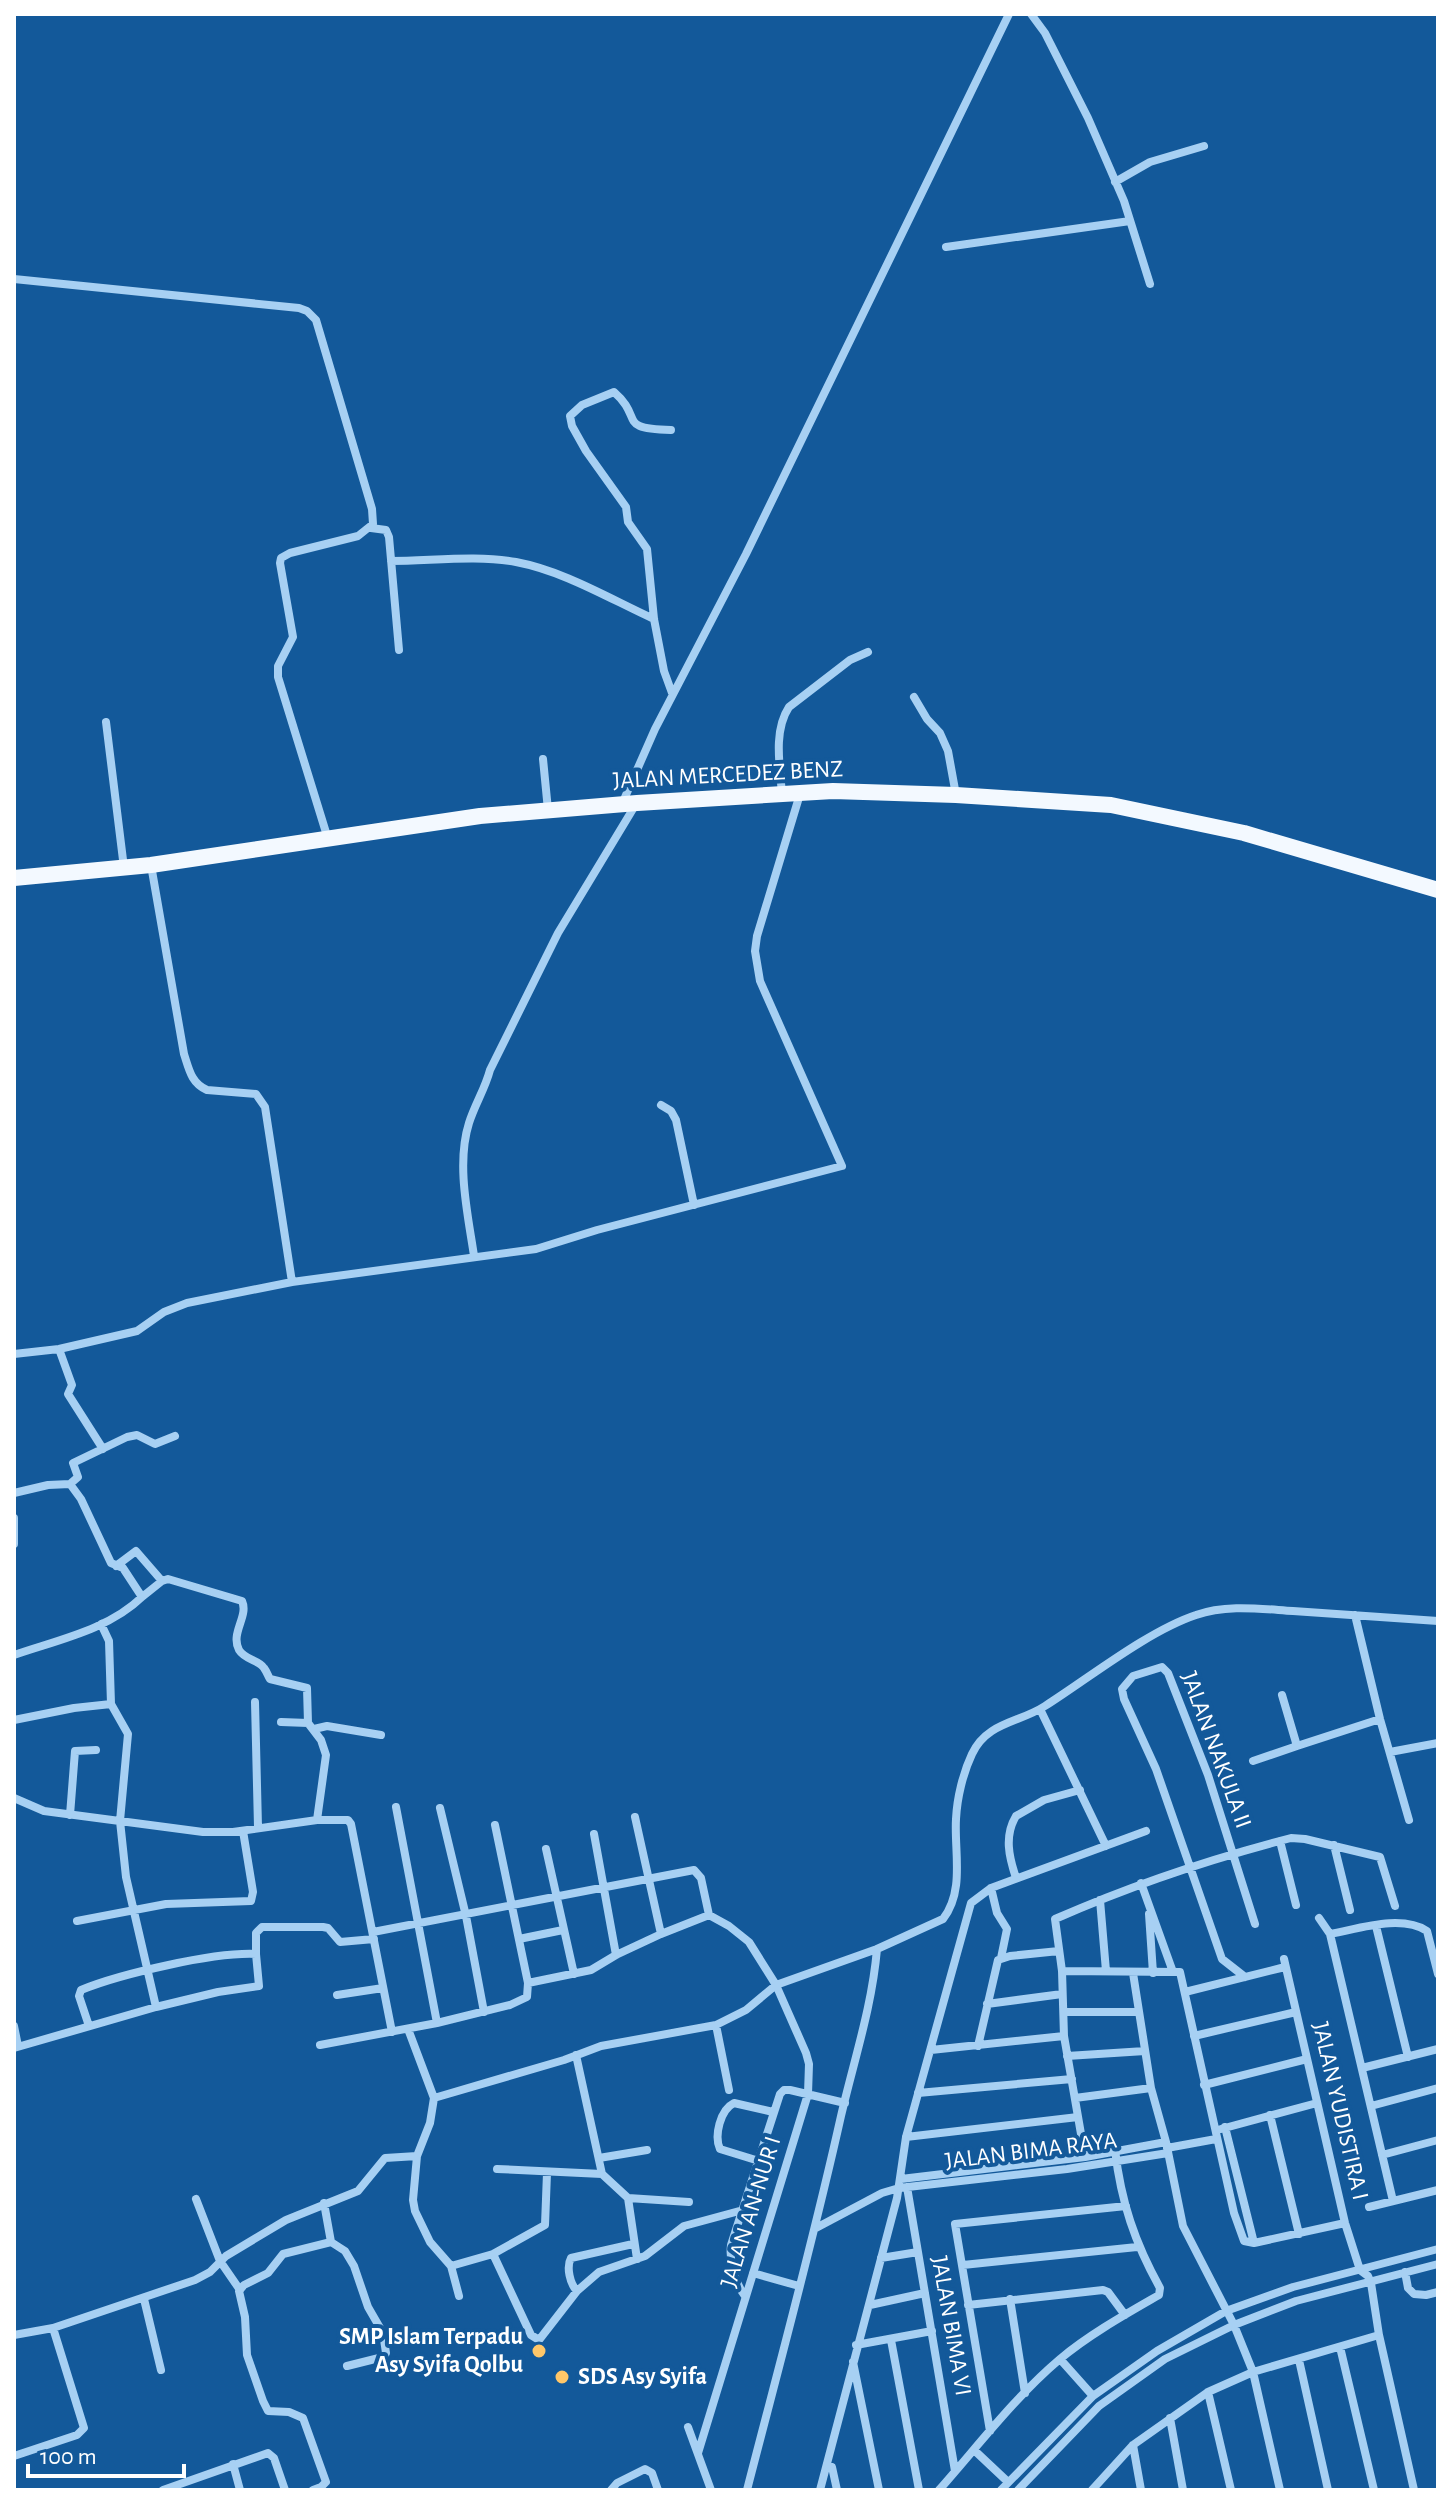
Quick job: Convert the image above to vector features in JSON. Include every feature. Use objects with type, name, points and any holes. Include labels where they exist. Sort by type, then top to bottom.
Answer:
[{"type":"main road","name":"JALAN MERCEDEZ BENZ","points":[[14,878],[151,865],[480,816],[833,791],[1111,805],[1197,822],[1309,851],[1438,890]]},
{"type":"street","points":[[474,1256],[465,1166],[469,1123],[485,1090],[490,1070],[558,933],[630,803],[672,693],[746,554],[1009,14]]},
{"type":"street","points":[[1031,14],[1045,33],[1088,118],[1130,221],[1150,284]]},
{"type":"street","points":[[1115,182],[1150,162],[1204,146]]},
{"type":"street","points":[[946,247],[1130,221]]},
{"type":"street","points":[[14,279],[307,311],[319,326],[372,509],[371,528]]},
{"type":"street","points":[[671,430],[646,430],[637,426],[614,392],[582,405],[570,416],[586,451],[626,507],[628,522],[647,549],[654,619],[664,671],[672,693]]},
{"type":"street","points":[[328,839],[278,677],[278,666],[293,637],[281,558],[358,536],[371,528],[386,531],[399,650]]},
{"type":"street","points":[[391,561],[484,560],[519,563],[570,580],[654,619]]},
{"type":"street","points":[[782,794],[780,732],[784,714],[850,660],[868,652]]},
{"type":"street","points":[[914,697],[940,733],[948,751],[956,795]]},
{"type":"street","points":[[106,722],[124,868]]},
{"type":"street","points":[[543,759],[548,810]]},
{"type":"street","points":[[14,1354],[59,1349],[137,1331],[164,1312],[187,1303],[292,1282],[536,1249],[842,1166],[760,981],[757,966],[757,936],[800,794]]},
{"type":"street","points":[[151,865],[184,1054],[191,1075],[200,1088],[256,1094],[265,1107],[292,1282]]},
{"type":"street","points":[[661,1105],[671,1111],[676,1120],[694,1205]]},
{"type":"street","points":[[59,1349],[73,1386],[68,1394],[103,1449]]},
{"type":"street","points":[[14,1493],[48,1485],[70,1484],[78,1478],[73,1463],[134,1434],[155,1444],[175,1436]]},
{"type":"street","points":[[70,1484],[81,1499],[110,1561],[123,1568],[142,1597]]},
{"type":"street","points":[[14,1518],[14,1544]]},
{"type":"street","points":[[116,1566],[136,1551],[162,1581]]},
{"type":"street","points":[[14,1655],[101,1624],[128,1609],[162,1581],[172,1579],[244,1602],[236,1636],[239,1650],[249,1660],[264,1667],[270,1679],[307,1688],[311,1726],[326,1755],[317,1820]]},
{"type":"street","points":[[434,2098],[632,2038],[716,2025],[746,2010],[776,1985],[877,1949],[936,1923],[949,1911],[956,1889],[956,1818],[959,1796],[973,1751],[993,1728],[1040,1709],[1162,1631],[1197,1614],[1255,1609],[1438,1621]]},
{"type":"street","points":[[1355,1615],[1409,1820]]},
{"type":"street","points":[[101,1624],[109,1641],[111,1704],[128,1734],[120,1821],[133,1910],[156,2007]]},
{"type":"street","name":"JALAN NAKULA II","points":[[1190,1866],[1156,1769],[1123,1693],[1128,1679],[1162,1667],[1168,1673],[1186,1714],[1255,1924]]},
{"type":"street","points":[[1282,1695],[1297,1746]]},
{"type":"street","points":[[255,1702],[258,1827]]},
{"type":"street","points":[[14,1720],[111,1704]]},
{"type":"street","points":[[1040,1709],[1106,1846]]},
{"type":"street","points":[[1253,1761],[1380,1719]]},
{"type":"street","points":[[281,1722],[381,1735]]},
{"type":"street","points":[[1390,1752],[1438,1743]]},
{"type":"street","points":[[70,1815],[75,1751],[96,1750]]},
{"type":"street","points":[[1016,1878],[1009,1858],[1008,1836],[1016,1816],[1037,1803],[1080,1790]]},
{"type":"street","points":[[14,1798],[44,1811],[203,1832],[243,1831],[345,1819],[351,1824],[392,2032]]},
{"type":"street","points":[[396,1807],[437,2023]]},
{"type":"street","points":[[440,1808],[466,1916],[484,2012]]},
{"type":"street","points":[[635,1817],[661,1934]]},
{"type":"street","points":[[320,2045],[437,2023],[524,1999],[528,1993],[528,1983],[495,1825]]},
{"type":"street","points":[[77,1921],[166,1904],[251,1901],[253,1892],[243,1831]]},
{"type":"street","points":[[820,2490],[846,2399],[856,2345],[870,2305],[902,2185],[906,2137],[967,1911],[976,1897],[991,1888],[1146,1831]]},
{"type":"street","points":[[594,1834],[616,1955]]},
{"type":"street","points":[[1085,2157],[1064,2036],[1062,1971],[1055,1919],[1190,1866],[1297,1838],[1380,1857],[1395,1906]]},
{"type":"street","points":[[1280,1841],[1296,1905]]},
{"type":"street","points":[[1334,1845],[1350,1910]]},
{"type":"street","points":[[546,1849],[574,1974]]},
{"type":"street","points":[[1190,1866],[1222,1959],[1245,1977]]},
{"type":"street","points":[[14,2026],[16,2047],[156,2007],[259,1986],[256,1935],[262,1927],[323,1927],[328,1928],[334,1939],[340,1942],[419,1923],[695,1870],[701,1880],[709,1915],[661,1934],[591,1970],[528,1983]]},
{"type":"street","points":[[1141,1883],[1173,1972]]},
{"type":"street","points":[[978,2046],[1007,1929],[998,1917],[991,1888]]},
{"type":"street","points":[[1100,1900],[1106,1971]]},
{"type":"street","points":[[1148,1905],[1153,1973]]},
{"type":"street","name":"JALAN AN-NUR I","points":[[698,2453],[808,2094],[809,2064],[776,1985],[749,1942],[709,1915]]},
{"type":"street","points":[[1319,1918],[1330,1934],[1393,2201]]},
{"type":"street","points":[[1330,1934],[1376,1926],[1409,1924],[1424,1928],[1438,1974]]},
{"type":"street","points":[[1376,1926],[1408,2057]]},
{"type":"street","points":[[519,1939],[563,1930]]},
{"type":"street","points":[[747,2490],[816,2228],[869,2005],[877,1949]]},
{"type":"street","points":[[1001,1958],[1059,1951]]},
{"type":"street","points":[[89,2026],[79,1996],[81,1990],[146,1972],[235,1954],[256,1954]]},
{"type":"street","name":"JALAN YUDISTIRA I","points":[[1245,1977],[1285,1963],[1345,2223],[1360,2270]]},
{"type":"street","points":[[1062,1971],[1180,1972],[1204,2085],[1244,2241],[1254,2243],[1345,2223]]},
{"type":"street","points":[[1133,1973],[1151,2088],[1187,2237],[1234,2325],[1253,2372],[1280,2490]]},
{"type":"street","points":[[1185,1992],[1245,1977]]},
{"type":"street","points":[[337,1995],[383,1988]]},
{"type":"street","points":[[987,2004],[1062,1994]]},
{"type":"street","points":[[1064,2012],[1138,2012]]},
{"type":"street","points":[[1194,2036],[1296,2012]]},
{"type":"street","points":[[716,2025],[729,2090]]},
{"type":"street","points":[[408,2029],[434,2098],[430,2123],[417,2156],[415,2211],[430,2242],[451,2266],[459,2296]]},
{"type":"street","points":[[931,2050],[1064,2036]]},
{"type":"street","points":[[1362,2068],[1438,2049]]},
{"type":"street","points":[[1067,2056],[1145,2051]]},
{"type":"street","points":[[576,2055],[602,2174],[628,2198],[689,2202]]},
{"type":"street","points":[[1204,2085],[1307,2059]]},
{"type":"street","points":[[918,2093],[1072,2079]]},
{"type":"street","points":[[1075,2098],[1151,2088]]},
{"type":"street","points":[[1371,2106],[1438,2088]]},
{"type":"street","points":[[745,2296],[738,2285],[730,2250],[773,2112],[784,2090],[845,2103]]},
{"type":"street","points":[[759,2161],[720,2149],[717,2142],[722,2116],[726,2107],[734,2103],[773,2112]]},
{"type":"street","points":[[1167,2148],[1216,2135],[1225,2127],[1317,2103]]},
{"type":"street","points":[[1270,2115],[1299,2234]]},
{"type":"street","points":[[906,2137],[1078,2117]]},
{"type":"street","points":[[1225,2127],[1254,2243]]},
{"type":"street","points":[[1382,2155],[1438,2140]]},
{"type":"street","name":"JALAN BIMA RAYA","points":[[902,2185],[1115,2150],[1167,2148]]},
{"type":"street","name":"JALAN BIMA RAYA","points":[[902,2185],[1067,2169],[1117,2161],[1167,2148]]},
{"type":"street","points":[[599,2158],[647,2150]]},
{"type":"street","points":[[939,2490],[1025,2393],[1060,2359],[1160,2293],[1137,2247],[1115,2150]]},
{"type":"street","points":[[14,2335],[53,2328],[203,2277],[220,2261],[272,2228],[324,2203],[358,2191],[385,2158],[417,2156]]},
{"type":"street","points":[[497,2169],[602,2174]]},
{"type":"street","points":[[451,2266],[493,2254],[545,2225],[547,2173]]},
{"type":"street","points":[[816,2228],[902,2185]]},
{"type":"street","name":"JALAN BIMA VI","points":[[902,2185],[918,2252],[955,2471]]},
{"type":"street","points":[[1369,2207],[1438,2190]]},
{"type":"street","points":[[628,2198],[637,2259]]},
{"type":"street","points":[[196,2199],[220,2261],[240,2290],[253,2377],[268,2411],[292,2413],[305,2420],[326,2482],[313,2490]]},
{"type":"street","points":[[324,2203],[331,2242]]},
{"type":"street","points":[[990,2431],[963,2265],[954,2229],[956,2222],[1126,2206]]},
{"type":"street","points":[[493,2254],[531,2335],[537,2341],[577,2291],[602,2270],[645,2256],[684,2226],[743,2210]]},
{"type":"street","points":[[240,2290],[268,2273],[283,2254],[331,2242],[345,2251],[354,2266],[368,2307],[381,2327],[385,2346],[383,2357],[347,2366]]},
{"type":"street","points":[[577,2291],[571,2283],[571,2258],[633,2244]]},
{"type":"street","points":[[963,2265],[1137,2247]]},
{"type":"street","points":[[1001,2490],[1093,2396],[1130,2368],[1226,2311],[1293,2287],[1438,2249]]},
{"type":"street","points":[[881,2258],[918,2252]]},
{"type":"street","points":[[974,2450],[1019,2489],[1099,2406],[1165,2359],[1234,2325],[1296,2301],[1438,2264]]},
{"type":"street","points":[[1360,2270],[1371,2283],[1379,2335],[1414,2490]]},
{"type":"street","points":[[1405,2272],[1408,2288],[1414,2294],[1438,2292]]},
{"type":"street","points":[[753,2273],[799,2286]]},
{"type":"street","points":[[968,2305],[1103,2290],[1108,2292],[1125,2315]]},
{"type":"street","points":[[870,2305],[925,2293]]},
{"type":"street","points":[[144,2299],[161,2370]]},
{"type":"street","points":[[1010,2299],[1025,2393]]},
{"type":"street","points":[[14,2456],[73,2437],[84,2428],[53,2328]]},
{"type":"street","points":[[856,2345],[932,2331]]},
{"type":"street","points":[[1095,2488],[1133,2445],[1208,2392],[1253,2372],[1379,2335]]},
{"type":"street","points":[[891,2340],[919,2490]]},
{"type":"street","points":[[1340,2347],[1374,2490]]},
{"type":"street","points":[[1060,2359],[1093,2396]]},
{"type":"street","points":[[1299,2360],[1328,2490]]},
{"type":"street","points":[[853,2362],[879,2490]]},
{"type":"street","points":[[1208,2392],[1231,2490]]},
{"type":"street","points":[[1170,2418],[1183,2490]]},
{"type":"street","points":[[688,2427],[711,2490]]},
{"type":"street","points":[[1133,2445],[1141,2490]]},
{"type":"street","points":[[165,2489],[270,2454],[276,2460],[285,2490]]},
{"type":"street","points":[[233,2464],[240,2490]]},
{"type":"street","points":[[827,2465],[833,2468],[837,2490]]},
{"type":"street","points":[[614,2486],[645,2469],[652,2473],[658,2490]]},
{"type":"place","name":"SMP Islam Terpadu Asy Syifa Qolbu","points":[[539,2351]]},
{"type":"place","name":"SDS Asy Syifa","points":[[562,2377]]}]
